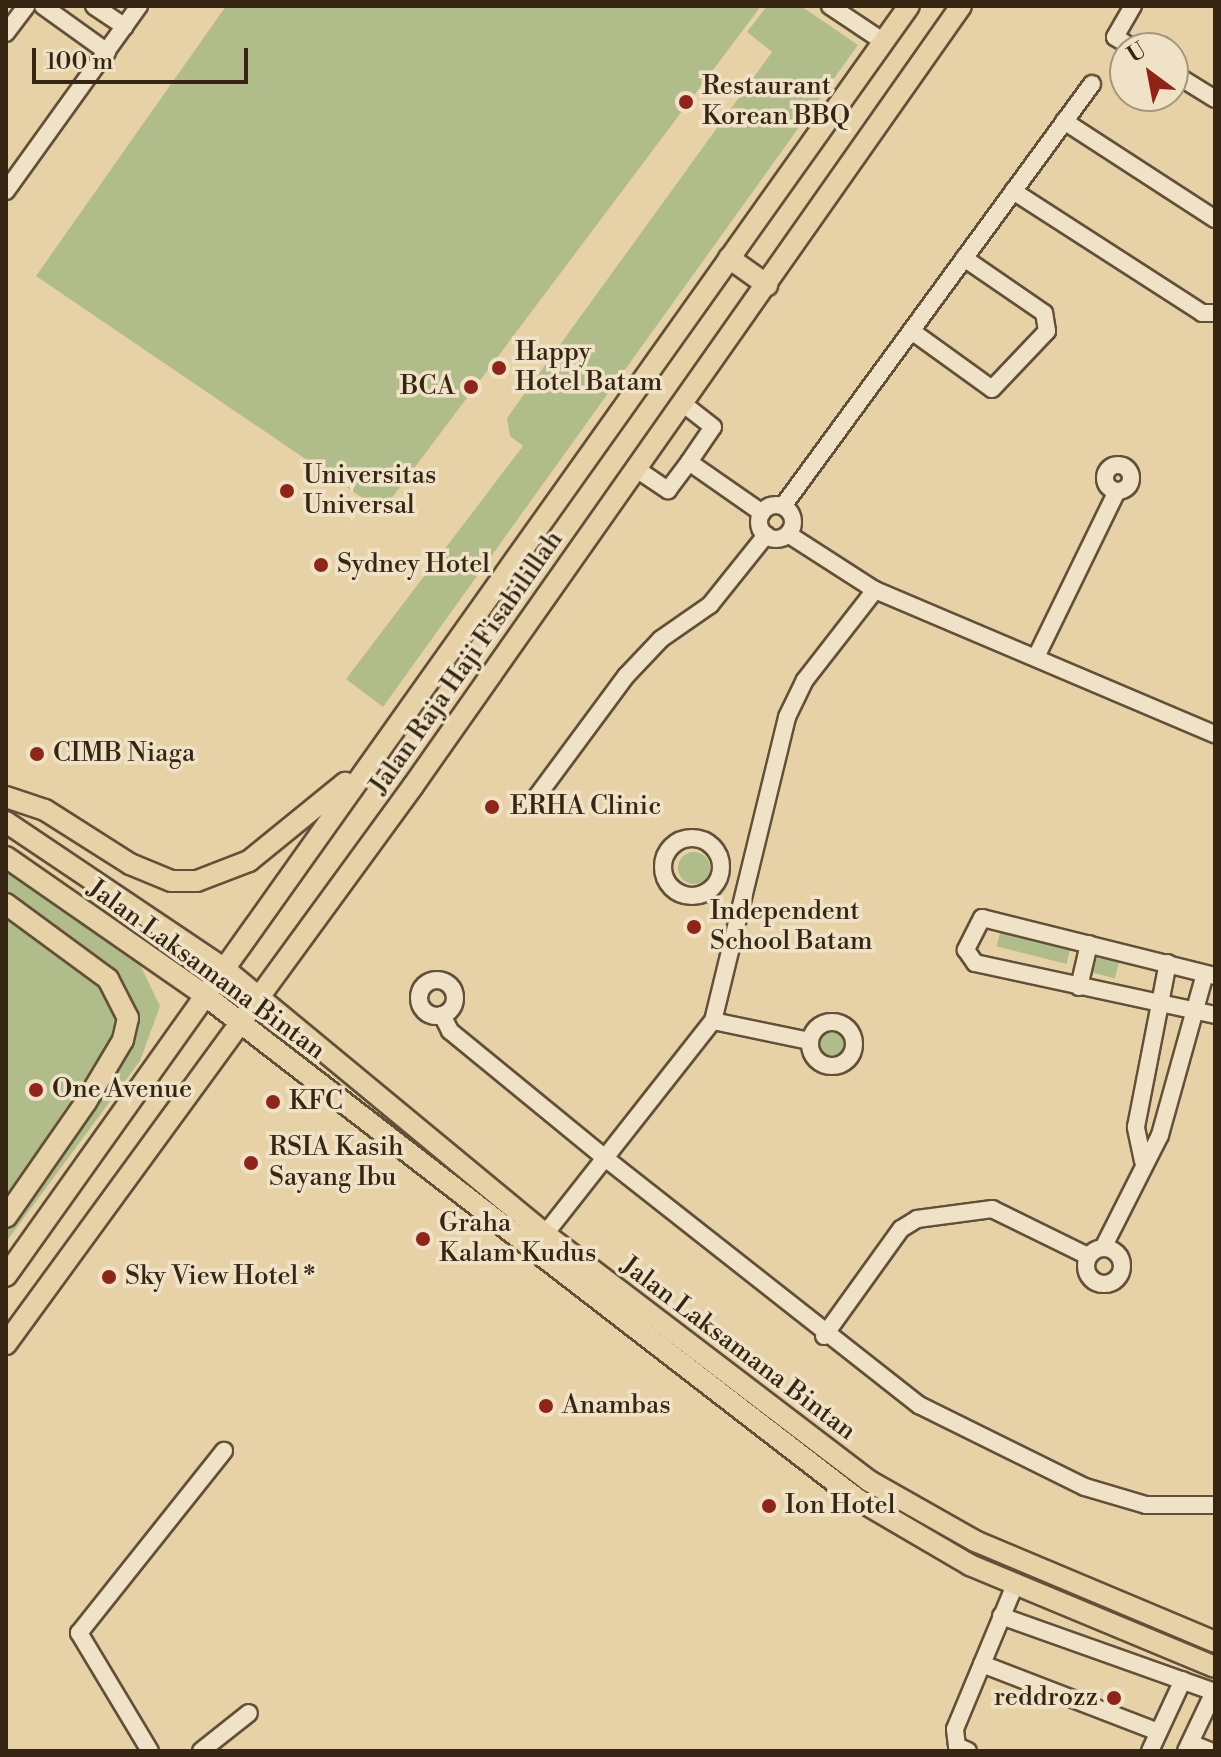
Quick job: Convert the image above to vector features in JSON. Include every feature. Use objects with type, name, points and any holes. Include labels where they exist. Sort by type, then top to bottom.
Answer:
[{"type":"main road","name":"Jalan Raja Haji Fisabilillah","points":[[6,1276],[226,970],[361,769],[909,6]]},
{"type":"main road","name":"Jalan Raja Haji Fisabilillah","points":[[6,1344],[258,999],[767,285],[961,6]]},
{"type":"main road","points":[[729,258],[767,285]]},
{"type":"main road","points":[[6,797],[45,810],[130,864],[171,881],[197,881],[249,861],[361,769]]},
{"type":"main road","name":"Jalan Laksamana Bintan","points":[[6,822],[226,970],[540,1240],[857,1499],[1015,1585],[1215,1667]]},
{"type":"main road","name":"Jalan Laksamana Bintan","points":[[6,857],[206,996],[239,1024],[869,1481],[975,1541],[1215,1642]]},
{"type":"main road","points":[[6,904],[108,979],[128,1018],[123,1040],[86,1102],[6,1217]]},
{"type":"street","points":[[6,33],[26,6]]},
{"type":"street","points":[[43,6],[107,52]]},
{"type":"street","points":[[94,6],[125,27]]},
{"type":"street","points":[[10,188],[139,6]]},
{"type":"street","points":[[830,6],[884,42]]},
{"type":"street","points":[[1118,32],[1133,6]]},
{"type":"street","points":[[1189,83],[1215,99]]},
{"type":"street","points":[[762,513],[783,506],[1092,84]]},
{"type":"street","points":[[1064,121],[1215,219]]},
{"type":"street","points":[[1013,191],[1202,313],[1215,313]]},
{"type":"street","points":[[913,332],[992,389],[1047,331],[1044,313],[964,258]]},
{"type":"street","points":[[635,468],[668,490],[689,462],[713,427],[682,403]]},
{"type":"street","points":[[689,462],[762,513],[766,535]]},
{"type":"street","points":[[1037,655],[1117,491]]},
{"type":"street","points":[[783,506],[793,519],[788,534]]},
{"type":"street","points":[[529,807],[626,676],[661,639],[710,605],[766,535],[788,534],[875,590],[1037,655],[1215,734]]},
{"type":"street","points":[[540,1240],[713,1021],[743,882],[787,717],[805,680],[875,590]]},
{"type":"street","points":[[721,874],[743,882]]},
{"type":"street","points":[[824,1336],[901,1229],[917,1219],[992,1209],[1095,1252],[1160,1135],[1196,1011],[1210,975],[982,918],[966,950],[975,963],[1079,987],[1159,1004],[1196,1011],[1215,1015]]},
{"type":"street","points":[[1079,987],[1089,944]]},
{"type":"street","points":[[1143,1161],[1136,1127],[1168,963]]},
{"type":"street","points":[[442,1015],[450,1031],[605,1158],[824,1336],[919,1405],[1085,1487],[1146,1505],[1215,1505]]},
{"type":"street","points":[[713,1021],[810,1041]]},
{"type":"street","points":[[150,1751],[79,1633],[224,1451]]},
{"type":"street","points":[[968,1751],[957,1746],[955,1729],[1015,1585]]},
{"type":"street","points":[[1001,1616],[1214,1692],[1188,1747],[1210,1751]]},
{"type":"street","points":[[982,1664],[1158,1732]]},
{"type":"street","points":[[1150,1751],[1183,1680]]},
{"type":"street","points":[[201,1751],[249,1713]]},
{"type":"green space","points":[[226,6],[761,6],[382,511],[36,276]]},
{"type":"green space","points":[[767,6],[801,6],[858,45],[383,707],[346,679],[523,446],[510,436],[507,418],[772,52],[747,32]]},
{"type":"green space","points":[[694,852],[705,857],[710,868],[705,879],[694,884],[683,879],[678,868],[683,857]]},
{"type":"green space","points":[[6,855],[124,932],[160,1006],[140,1061],[6,1242]]},
{"type":"green space","points":[[1001,929],[1071,946],[1067,964],[997,946]]},
{"type":"green space","points":[[1097,952],[1120,958],[1115,978],[1092,972]]},
{"type":"green space","points":[[833,1029],[844,1034],[849,1045],[844,1056],[833,1061],[822,1056],[817,1045],[822,1034]]},
{"type":"place","name":"Restaurant Korean BBQ","points":[[686,102]]},
{"type":"place","name":"Happy Hotel Batam","points":[[499,368]]},
{"type":"place","name":"BCA","points":[[471,387]]},
{"type":"place","name":"Universitas Universal","points":[[287,491]]},
{"type":"place","name":"Sydney Hotel","points":[[321,565]]},
{"type":"place","name":"CIMB Niaga","points":[[37,754]]},
{"type":"place","name":"ERHA Clinic","points":[[492,807]]},
{"type":"place","name":"Independent School Batam","points":[[694,927]]},
{"type":"place","name":"One Avenue","points":[[36,1090]]},
{"type":"place","name":"KFC","points":[[273,1102]]},
{"type":"place","name":"RSIA Kasih Sayang Ibu","points":[[251,1163]]},
{"type":"place","name":"Graha Kalam Kudus","points":[[423,1239]]},
{"type":"place","name":"Sky View Hotel *","points":[[109,1277]]},
{"type":"place","name":"Anambas","points":[[546,1406]]},
{"type":"place","name":"Ion Hotel","points":[[769,1506]]},
{"type":"place","name":"reddrozz","points":[[1114,1698]]}]
